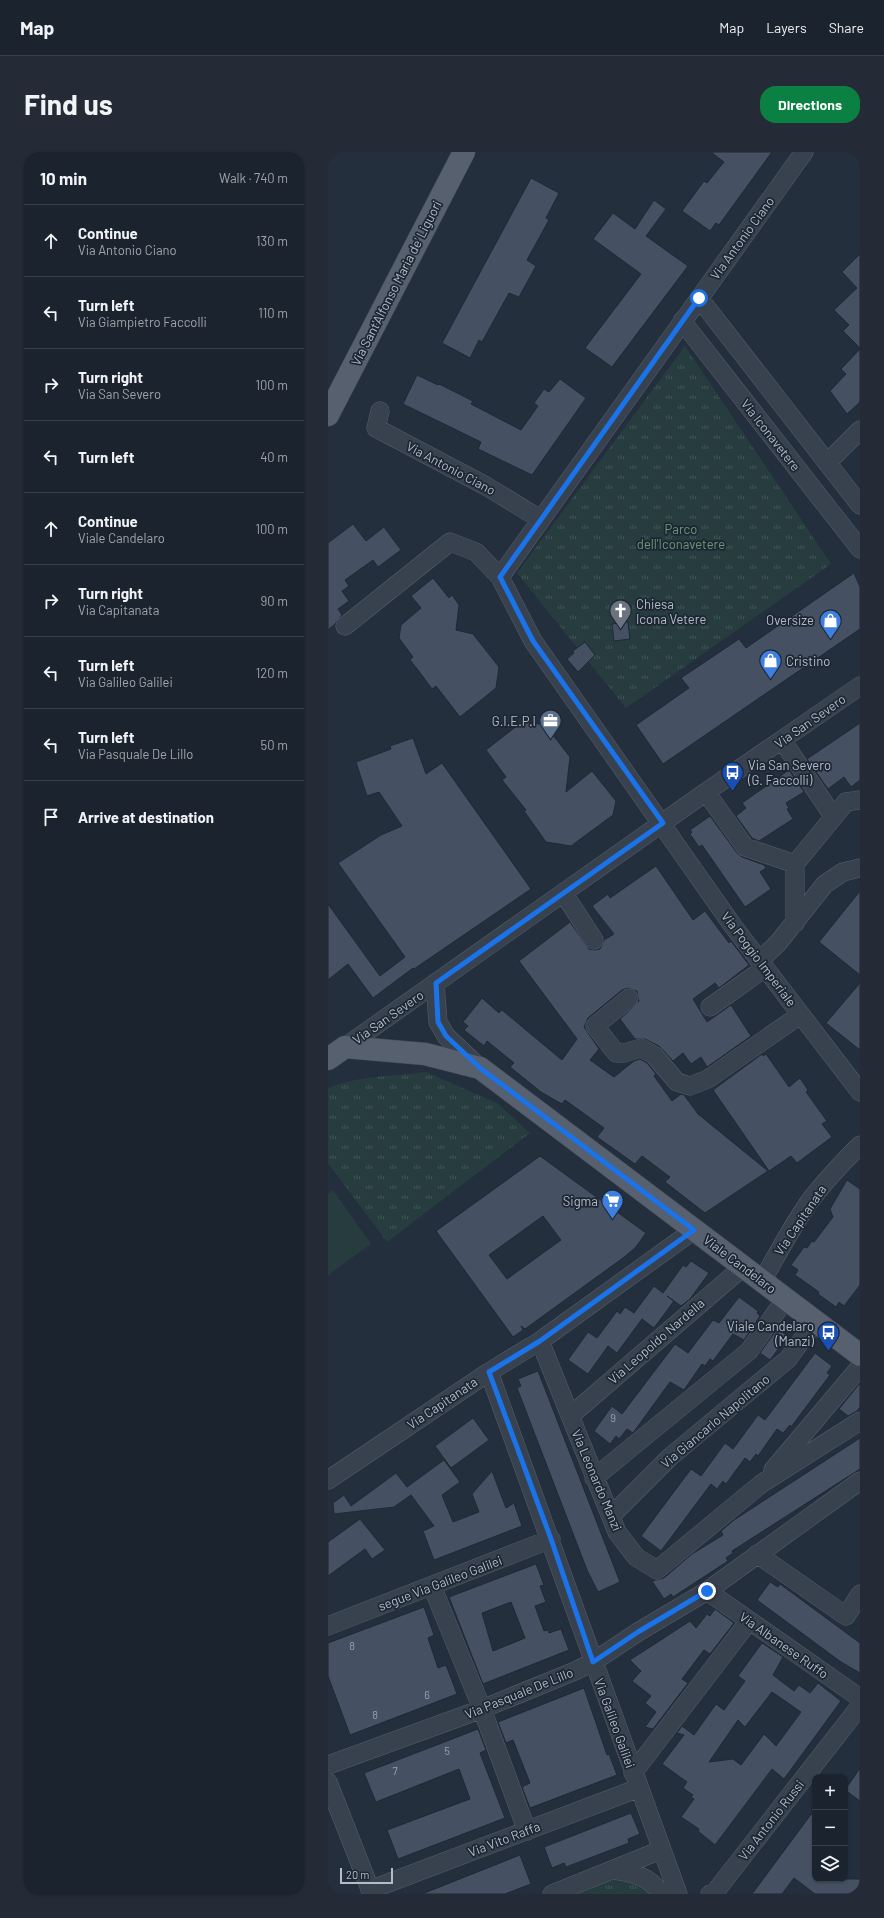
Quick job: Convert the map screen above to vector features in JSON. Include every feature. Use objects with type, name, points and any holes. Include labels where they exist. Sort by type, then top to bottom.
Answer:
[{"type":"main road","name":"Via Sant'Alfonso Maria de' Liguori","points":[[328,414],[464,152]]},
{"type":"main road","name":"Viale Candelaro","points":[[335,1052],[425,1054],[480,1068],[860,1355]]},
{"type":"street","name":"Via Antonio Ciano","points":[[500,577],[540,519],[804,152]]},
{"type":"street","name":"Via Iconavetere","points":[[699,298],[860,505]]},
{"type":"street","name":"Via Iconavetere","points":[[682,321],[860,549]]},
{"type":"street","name":"Via Antonio Ciano","points":[[380,411],[376,428],[486,486],[540,519]]},
{"type":"street","points":[[827,463],[860,430]]},
{"type":"street","name":"Via Poggio Imperiale","points":[[345,626],[450,542],[476,552],[500,577],[533,641],[762,964],[860,1092]]},
{"type":"street","name":"Via San Severo","points":[[335,1052],[564,894],[706,792],[860,686]]},
{"type":"street","points":[[782,740],[833,816]]},
{"type":"street","points":[[706,792],[745,847],[795,864]]},
{"type":"street","points":[[795,923],[795,864],[846,802],[860,800]]},
{"type":"street","points":[[710,1007],[762,964],[825,884],[843,872],[860,868]]},
{"type":"street","points":[[564,894],[594,940]]},
{"type":"street","points":[[436,983],[438,1022],[446,1036],[480,1068]]},
{"type":"street","points":[[629,998],[595,1026],[616,1053],[624,1053],[641,1048],[654,1055],[677,1082],[690,1086],[708,1079],[800,1014]]},
{"type":"street","name":"Via Capitanata","points":[[762,1282],[786,1237],[810,1202],[838,1167],[860,1145]]},
{"type":"street","name":"Via Capitanata","points":[[328,1480],[489,1372],[540,1341],[694,1230]]},
{"type":"street","name":"Via Leopoldo Nardella","points":[[570,1416],[742,1267]]},
{"type":"street","points":[[594,1478],[749,1351],[786,1298]]},
{"type":"street","name":"Via Giancarlo Napolitano","points":[[611,1516],[670,1457],[788,1359],[815,1322]]},
{"type":"street","name":"Via Leonardo Manzi","points":[[540,1341],[594,1478],[618,1532],[636,1557],[657,1570],[761,1484],[860,1421]]},
{"type":"street","name":"Via Leonardo Manzi","points":[[761,1484],[860,1367]]},
{"type":"street","name":"Via Galileo Galilei","points":[[489,1372],[551,1539],[593,1662],[678,1894]]},
{"type":"street","name":"Via Pasquale De Lillo","points":[[328,1765],[482,1709],[575,1671],[593,1662],[638,1632],[707,1591],[860,1481]]},
{"type":"street","name":"segue Via Galileo Galilei","points":[[328,1626],[551,1539]]},
{"type":"street","points":[[757,1554],[846,1616],[860,1594]]},
{"type":"street","points":[[432,1586],[482,1709],[526,1826]]},
{"type":"street","name":"Via Albanese Ruffo","points":[[707,1591],[860,1698]]},
{"type":"street","points":[[636,1780],[749,1621]]},
{"type":"street","name":"Via Antonio Russi","points":[[710,1894],[715,1892],[860,1706]]},
{"type":"street","name":"Via Vito Raffa","points":[[371,1892],[636,1780]]},
{"type":"street","points":[[328,1782],[371,1892]]},
{"type":"street","points":[[552,1894],[661,1850]]},
{"type":"street","points":[[614,1870],[644,1877],[656,1886],[661,1894]]},
{"type":"green space","name":"Parco dell'Iconavetere","points":[[685,346],[831,564],[626,708],[517,573]]},
{"type":"green space","points":[[426,1072],[497,1103],[530,1133],[387,1242],[328,1163],[328,1088],[363,1079]]},
{"type":"green space","points":[[333,1190],[371,1244],[328,1275],[328,1194]]},
{"type":"green space","points":[[626,1878],[655,1894],[572,1894],[609,1879]]},
{"type":"building","points":[[711,152],[772,152],[719,225],[716,223],[710,231],[682,211],[704,181],[707,183],[724,162]]},
{"type":"building","points":[[531,178],[559,193],[546,218],[549,220],[527,260],[536,266],[519,297],[509,293],[482,342],[479,340],[470,358],[442,343]]},
{"type":"building","points":[[654,200],[666,209],[646,236],[688,266],[612,367],[585,348],[641,274],[593,239],[613,213],[635,229]]},
{"type":"building","points":[[860,254],[860,348],[843,331],[849,325],[834,310],[857,288],[842,272]]},
{"type":"building","points":[[860,349],[860,402],[847,414],[830,391],[846,374],[841,369]]},
{"type":"building","points":[[417,375],[473,401],[471,404],[521,430],[538,406],[534,403],[544,389],[549,392],[560,379],[586,398],[532,475],[478,449],[481,442],[403,404]]},
{"type":"building","points":[[353,524],[366,541],[384,527],[401,550],[378,567],[373,560],[345,580],[349,586],[342,591],[349,601],[338,609],[342,615],[328,630],[328,543]]},
{"type":"building","points":[[854,573],[860,587],[860,629],[663,764],[636,725],[689,688],[681,678],[739,639],[746,648]]},
{"type":"building","points":[[433,578],[449,598],[452,595],[459,605],[456,630],[473,634],[499,667],[496,688],[460,717],[436,686],[432,689],[410,660],[413,657],[399,638],[401,625],[421,608],[411,596]]},
{"type":"building","name":"Chiesa Icona Vetere","points":[[628,622],[630,639],[614,641],[612,624]]},
{"type":"building","points":[[585,642],[595,655],[578,672],[567,659],[574,653],[573,651]]},
{"type":"building","points":[[523,721],[545,725],[570,757],[566,792],[592,771],[616,801],[613,815],[571,846],[546,842],[524,811],[526,810],[502,780],[506,777],[486,750]]},
{"type":"building","points":[[860,723],[860,780],[851,787],[844,777],[828,789],[807,759]]},
{"type":"building","points":[[413,738],[426,774],[442,763],[531,889],[414,969],[413,968],[373,998],[348,964],[328,980],[328,904],[380,976],[405,957],[338,863],[381,835],[402,826],[379,792],[367,796],[356,762],[391,749],[390,746]]},
{"type":"building","points":[[789,770],[804,792],[786,803],[789,808],[787,809],[793,819],[759,841],[752,838],[736,816],[746,808],[742,803]]},
{"type":"building","points":[[710,816],[737,853],[742,857],[764,865],[766,868],[760,872],[771,889],[745,907],[702,845],[699,847],[690,834],[692,832],[690,830]]},
{"type":"building","points":[[656,866],[693,920],[705,911],[729,943],[731,941],[749,965],[719,988],[715,983],[693,999],[707,1022],[731,1005],[751,1036],[707,1067],[701,1057],[691,1064],[683,1053],[673,1061],[659,1046],[645,1039],[635,1039],[620,1019],[639,1001],[637,991],[628,988],[622,990],[588,1018],[584,1027],[599,1049],[590,1060],[614,1077],[634,1061],[640,1059],[647,1063],[656,1074],[654,1076],[672,1101],[681,1094],[684,1095],[698,1114],[768,1171],[705,1213],[665,1182],[670,1177],[642,1156],[635,1164],[597,1137],[604,1128],[565,1100],[562,1104],[541,1092],[510,1067],[514,1063],[487,1041],[484,1046],[464,1030],[468,1026],[463,1022],[482,998],[499,1013],[502,1010],[562,1060],[577,1039],[519,961],[570,922],[589,949],[600,949],[604,940],[614,934],[592,906],[608,894],[610,898]]},
{"type":"building","points":[[860,891],[860,975],[819,942]]},
{"type":"building","points":[[860,983],[860,1050],[826,1023]]},
{"type":"building","points":[[762,1054],[763,1056],[766,1054],[789,1087],[800,1078],[808,1090],[806,1092],[827,1121],[822,1124],[832,1137],[797,1163],[791,1156],[769,1171],[713,1090]]},
{"type":"building","points":[[540,1156],[646,1233],[635,1248],[623,1258],[525,1329],[521,1326],[523,1330],[513,1337],[436,1231]],"holes":[[[543,1216],[561,1240],[507,1279],[489,1255]]]},
{"type":"building","points":[[847,1180],[860,1189],[860,1285],[844,1306],[839,1302],[836,1307],[818,1294],[819,1292],[795,1275],[798,1270],[791,1265],[804,1247],[807,1248],[812,1241],[814,1242],[833,1217],[830,1209]]},
{"type":"building","points":[[691,1261],[709,1273],[690,1299],[681,1306],[674,1301],[654,1328],[642,1319],[617,1353],[608,1346],[588,1374],[568,1360],[588,1332],[597,1338],[617,1311],[620,1314],[625,1307],[634,1313],[654,1286],[663,1293],[683,1265],[686,1267]]},
{"type":"building","points":[[739,1297],[758,1311],[757,1313],[760,1316],[744,1340],[733,1334],[713,1361],[710,1359],[705,1366],[702,1364],[684,1390],[670,1382],[633,1433],[627,1429],[619,1439],[616,1436],[610,1444],[594,1431],[612,1406],[622,1414],[675,1344],[688,1353],[713,1320],[719,1323]]},
{"type":"building","points":[[777,1329],[788,1336],[770,1360],[760,1353]]},
{"type":"building","points":[[815,1353],[832,1366],[827,1373],[830,1375],[791,1427],[790,1425],[783,1433],[777,1429],[758,1456],[756,1454],[750,1462],[745,1458],[726,1484],[723,1481],[717,1489],[711,1484],[661,1551],[641,1536],[691,1469],[701,1476],[725,1443],[733,1449],[758,1415],[765,1420]]},
{"type":"building","points":[[538,1371],[620,1582],[598,1592],[587,1570],[517,1388],[521,1386],[518,1379]]},
{"type":"building","points":[[860,1383],[860,1407],[857,1411],[848,1416],[839,1409]]},
{"type":"building","points":[[473,1418],[489,1440],[451,1468],[435,1446]]},
{"type":"building","points":[[860,1438],[860,1469],[732,1551],[733,1553],[726,1558],[728,1561],[673,1597],[671,1594],[664,1599],[652,1581],[664,1578],[692,1554],[723,1535],[721,1531],[734,1520]]},
{"type":"building","points":[[444,1460],[460,1482],[442,1495],[453,1522],[479,1512],[472,1494],[492,1471],[506,1508],[514,1503],[522,1526],[434,1560],[423,1531],[434,1526],[411,1495],[394,1507],[334,1514],[333,1503],[344,1495],[351,1506],[396,1473],[407,1487]]},
{"type":"building","points":[[360,1519],[385,1550],[372,1559],[365,1549],[328,1576],[328,1542]]},
{"type":"building","points":[[536,1564],[544,1585],[540,1586],[546,1602],[535,1606],[544,1631],[548,1630],[549,1633],[561,1629],[569,1650],[483,1684],[449,1597]],"holes":[[[511,1602],[525,1638],[493,1651],[482,1613]]]},
{"type":"building","points":[[770,1582],[778,1587],[780,1584],[860,1643],[860,1673],[841,1662],[757,1600]]},
{"type":"building","points":[[424,1607],[434,1635],[428,1638],[438,1668],[446,1665],[457,1694],[350,1735],[328,1676],[328,1643]]},
{"type":"building","points":[[715,1609],[734,1623],[710,1654],[704,1650],[682,1679],[688,1683],[653,1729],[645,1727],[656,1712],[645,1703],[651,1696],[632,1681],[641,1671],[630,1660],[690,1621],[696,1628],[707,1614],[710,1616]]},
{"type":"building","points":[[762,1643],[783,1657],[773,1675],[794,1691],[799,1685],[810,1693],[818,1683],[841,1701],[784,1779],[772,1769],[715,1845],[698,1831],[699,1829],[681,1817],[694,1799],[691,1797],[693,1795],[683,1788],[687,1782],[662,1764],[684,1735],[677,1733],[682,1726],[694,1735],[716,1704],[724,1710],[745,1681],[738,1676]],"holes":[[[772,1692],[801,1712],[776,1746],[764,1734],[741,1765],[733,1759],[709,1762],[738,1720],[745,1727]]]},
{"type":"building","points":[[584,1688],[607,1755],[609,1754],[617,1775],[530,1808],[522,1787],[530,1783],[513,1740],[506,1743],[498,1722]]},
{"type":"building","points":[[478,1729],[486,1750],[480,1753],[505,1818],[398,1859],[387,1830],[470,1799],[459,1769],[376,1802],[364,1773]]},
{"type":"building","points":[[860,1768],[860,1801],[848,1792],[848,1786]]},
{"type":"building","points":[[631,1813],[640,1834],[628,1839],[629,1843],[566,1867],[564,1863],[552,1868],[544,1847]]},
{"type":"building","points":[[812,1813],[812,1882],[848,1882],[848,1879],[860,1879],[860,1894],[815,1894],[794,1878],[782,1894],[752,1894]]},
{"type":"building","points":[[520,1855],[531,1884],[505,1894],[422,1894]]},
{"type":"place","name":"Chiesa Icona Vetere","points":[[621,630]]},
{"type":"place","name":"Oversize","points":[[830,640]]},
{"type":"place","name":"Cristino","points":[[771,680]]},
{"type":"place","name":"G.I.E.P.I","points":[[551,740]]},
{"type":"place","name":"Via San Severo (G. Faccolli)","points":[[733,792]]},
{"type":"place","name":"Sigma","points":[[613,1220]]},
{"type":"place","name":"Viale Candelaro (Manzi)","points":[[829,1352]]},
{"type":"route","points":[[699,298],[500,577],[533,641],[663,823],[436,983],[436,1009],[438,1022],[446,1036],[480,1068],[694,1230],[663,1254],[540,1341],[489,1372],[551,1539],[593,1662],[638,1632],[707,1591]]}]
